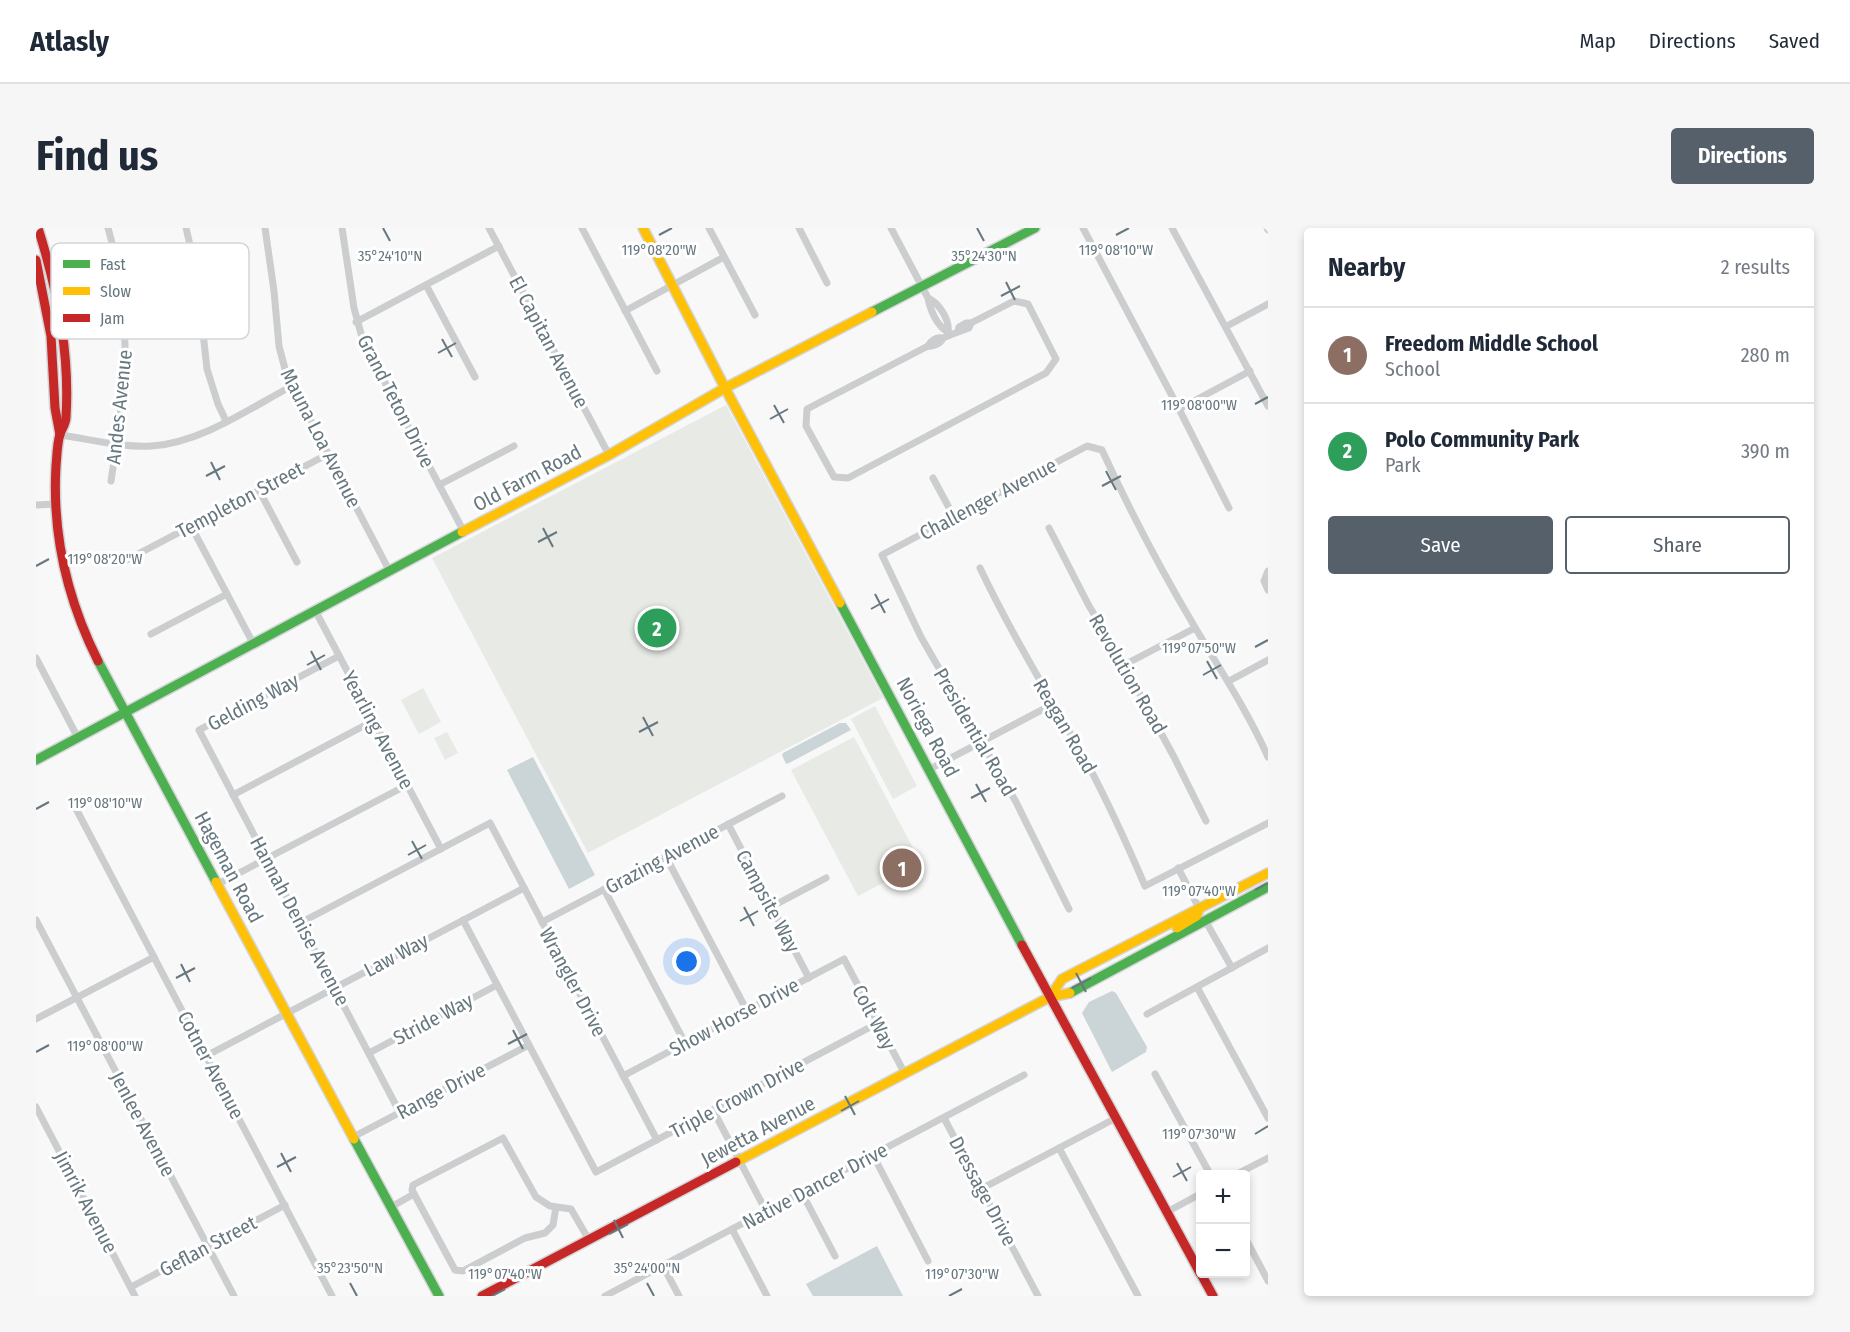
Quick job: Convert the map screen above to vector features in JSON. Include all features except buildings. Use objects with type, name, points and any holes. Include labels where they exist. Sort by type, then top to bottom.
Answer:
[{"type":"street","name":"Hageman Road","points":[[38,228],[51,272]]},
{"type":"street","name":"Andes Avenue","points":[[108,228],[112,243]]},
{"type":"street","points":[[186,228],[190,243]]},
{"type":"street","name":"Mauna Loa Avenue","points":[[265,228],[279,346],[284,366],[292,386],[389,570]]},
{"type":"street","name":"Grand Teton Drive","points":[[342,228],[356,321],[363,341],[464,532]]},
{"type":"street","name":"El Capitan Avenue","points":[[489,228],[609,455]]},
{"type":"street","points":[[582,228],[657,371]]},
{"type":"street","name":"Noriega Road","points":[[643,228],[725,388],[1050,997],[1196,1265]]},
{"type":"street","points":[[709,228],[755,315]]},
{"type":"street","points":[[799,228],[826,283]]},
{"type":"street","points":[[891,228],[928,298],[929,306],[947,335]]},
{"type":"street","name":"Old Farm Road","points":[[36,760],[389,570],[609,455],[725,388],[1035,228]]},
{"type":"street","points":[[1083,228],[1229,508]]},
{"type":"street","points":[[1172,228],[1227,326],[1268,406]]},
{"type":"street","points":[[356,321],[499,246]]},
{"type":"street","points":[[626,311],[724,257]]},
{"type":"street","name":"Hageman Road","points":[[36,260],[51,336]]},
{"type":"street","points":[[426,285],[475,377]]},
{"type":"street","points":[[1014,301],[1028,304],[1056,359],[1046,373],[848,478],[834,477],[806,426],[807,410],[928,346],[930,342],[947,335],[969,328],[971,323],[1014,301]]},
{"type":"street","points":[[1227,326],[1268,304]]},
{"type":"street","name":"Hageman Road","points":[[51,339],[55,421],[60,435]]},
{"type":"street","name":"Hageman Road","points":[[62,339],[66,422],[60,435],[56,466],[56,504],[61,552],[74,603],[92,647],[286,1014],[439,1296]]},
{"type":"street","name":"Andes Avenue","points":[[111,480],[125,380],[125,339]]},
{"type":"street","points":[[204,339],[207,369],[226,421]]},
{"type":"street","points":[[1179,409],[1250,371]]},
{"type":"street","points":[[60,435],[150,446],[174,443],[200,435],[292,386]]},
{"type":"street","points":[[439,485],[514,446]]},
{"type":"street","name":"Challenger Avenue","points":[[882,555],[1087,446],[1102,450],[1122,494],[1195,628]]},
{"type":"street","name":"Templeton Street","points":[[121,563],[328,454]]},
{"type":"street","points":[[933,478],[954,517]]},
{"type":"street","points":[[259,490],[297,562]]},
{"type":"street","points":[[36,505],[56,504]]},
{"type":"street","points":[[191,526],[253,643]]},
{"type":"street","name":"Revolution Road","points":[[1048,528],[1088,604],[1124,665],[1206,821]]},
{"type":"street","name":"Presidential Road","points":[[882,555],[921,637],[1032,832],[1069,909]]},
{"type":"street","name":"Reagan Road","points":[[980,568],[1010,628],[1102,793],[1145,886],[1178,868]]},
{"type":"street","points":[[1268,571],[1264,581],[1268,590]]},
{"type":"street","points":[[151,634],[227,594]]},
{"type":"street","name":"Yearling Avenue","points":[[315,610],[441,849]]},
{"type":"street","points":[[1124,665],[1195,628],[1229,681],[1268,757]]},
{"type":"street","name":"Gelding Way","points":[[199,730],[339,657]]},
{"type":"street","points":[[36,658],[78,738]]},
{"type":"street","points":[[1229,681],[1268,660]]},
{"type":"street","points":[[930,769],[1053,704]]},
{"type":"street","points":[[233,795],[373,721]]},
{"type":"street","name":"Hannah Denise Avenue","points":[[199,730],[400,1113]]},
{"type":"street","points":[[218,884],[407,785]]},
{"type":"street","name":"Grazing Avenue","points":[[542,922],[782,795]]},
{"type":"street","name":"Cotner Avenue","points":[[73,803],[332,1296]]},
{"type":"street","name":"Wrangler Drive","points":[[441,849],[490,823],[657,1140]]},
{"type":"street","points":[[1158,946],[1168,933],[1197,916],[1199,908],[1178,868],[1268,823]]},
{"type":"street","name":"Campsite Way","points":[[728,824],[809,978]]},
{"type":"street","points":[[300,923],[441,849]]},
{"type":"street","points":[[666,857],[747,1011]]},
{"type":"street","name":"Jewetta Avenue","points":[[1050,997],[1062,979],[1268,873]]},
{"type":"street","points":[[771,907],[826,878]]},
{"type":"street","points":[[1232,968],[1205,920],[1213,910],[1245,893],[1253,881]]},
{"type":"street","name":"Jewetta Avenue","points":[[482,1296],[1050,997],[1070,993],[1268,887]]},
{"type":"street","name":"Law Way","points":[[206,1056],[524,888]]},
{"type":"street","points":[[604,890],[685,1043]]},
{"type":"street","name":"Jenlee Avenue","points":[[36,920],[234,1296]]},
{"type":"street","points":[[463,920],[529,1045]]},
{"type":"street","points":[[1147,1014],[1267,950]]},
{"type":"street","points":[[36,1019],[154,957]]},
{"type":"street","name":"Show Horse Drive","points":[[623,1076],[844,959]]},
{"type":"street","name":"Colt Way","points":[[844,959],[905,1074]]},
{"type":"street","name":"Stride Way","points":[[369,1053],[497,985]]},
{"type":"street","points":[[1197,987],[1268,1118]]},
{"type":"street","name":"Triple Crown Drive","points":[[529,1045],[596,1172],[878,1023]]},
{"type":"street","name":"Range Drive","points":[[353,1137],[529,1045]]},
{"type":"street","points":[[1155,1074],[1208,1170]]},
{"type":"street","name":"Native Dancer Drive","points":[[605,1296],[1024,1075]]},
{"type":"street","name":"Jimrik Avenue","points":[[36,1107],[135,1296]]},
{"type":"street","points":[[713,1110],[766,1211]]},
{"type":"street","name":"Dressage Drive","points":[[944,1118],[1038,1296]]},
{"type":"street","points":[[981,1189],[1116,1118]]},
{"type":"street","points":[[556,1207],[553,1224],[545,1233],[525,1238],[459,1271],[455,1270],[412,1190],[413,1185],[503,1138],[531,1192],[543,1203],[571,1209],[589,1240]]},
{"type":"street","points":[[1059,1148],[1138,1296]]},
{"type":"street","points":[[873,1155],[928,1261]]},
{"type":"street","points":[[1245,1170],[1268,1158]]},
{"type":"street","points":[[802,1192],[835,1256]]},
{"type":"street","points":[[391,1207],[414,1194]]},
{"type":"street","points":[[1167,1212],[1196,1196]]},
{"type":"street","name":"Geflan Street","points":[[131,1287],[285,1205]]},
{"type":"street","points":[[732,1229],[767,1296]]},
{"type":"street","points":[[1250,1248],[1268,1281]]},
{"type":"street","points":[[663,1266],[679,1296]]},
{"type":"street","name":"Noriega Road","points":[[1203,1278],[1213,1296]]},
{"type":"shaded area","points":[[726,405],[883,698],[588,853],[432,558]]},
{"type":"shaded area","points":[[423,688],[441,722],[419,734],[401,700]]},
{"type":"shaded area","points":[[875,706],[917,786],[893,799],[851,719]]},
{"type":"shaded area","points":[[840,723],[846,723],[851,730],[786,764],[783,753]]},
{"type":"shaded area","points":[[447,732],[458,753],[445,760],[434,738]]},
{"type":"shaded area","points":[[854,737],[921,863],[858,896],[791,770]]},
{"type":"shaded area","points":[[533,757],[595,875],[569,889],[507,770]]},
{"type":"shaded area","points":[[1112,991],[1116,993],[1147,1047],[1146,1052],[1112,1072],[1082,1013],[1089,1002]]},
{"type":"shaded area","points":[[877,1246],[903,1296],[813,1296],[806,1284]]},
{"type":"traffic: fast","points":[[872,312],[1035,228]]},
{"type":"traffic: fast","points":[[36,760],[462,532]]},
{"type":"traffic: fast","points":[[840,603],[1022,945]]},
{"type":"traffic: fast","points":[[98,661],[216,882]]},
{"type":"traffic: fast","points":[[1070,993],[1268,887]]},
{"type":"traffic: fast","points":[[354,1139],[439,1296]]},
{"type":"traffic: slow","points":[[643,228],[725,388],[840,603]]},
{"type":"traffic: slow","points":[[462,532],[609,455],[725,388],[872,312]]},
{"type":"traffic: slow","points":[[1050,997],[1062,979],[1268,873]]},
{"type":"traffic: slow","points":[[216,882],[354,1139]]},
{"type":"traffic: slow","points":[[1177,928],[1197,916],[1199,908]]},
{"type":"traffic: slow","points":[[736,1162],[1050,997],[1070,993]]},
{"type":"traffic: jam","points":[[38,228],[51,274]]},
{"type":"traffic: jam","points":[[36,260],[51,336]]},
{"type":"traffic: jam","points":[[51,339],[55,408],[60,435]]},
{"type":"traffic: jam","points":[[63,339],[67,393],[66,419],[59,438],[56,466],[57,517],[70,591],[98,661]]},
{"type":"traffic: jam","points":[[1022,945],[1196,1266]]},
{"type":"traffic: jam","points":[[482,1296],[736,1162]]},
{"type":"traffic: jam","points":[[1203,1278],[1213,1296]]},
{"type":"place","name":"Polo Community Park","points":[[657,628]]},
{"type":"place","name":"Freedom Middle School","points":[[902,868]]}]
